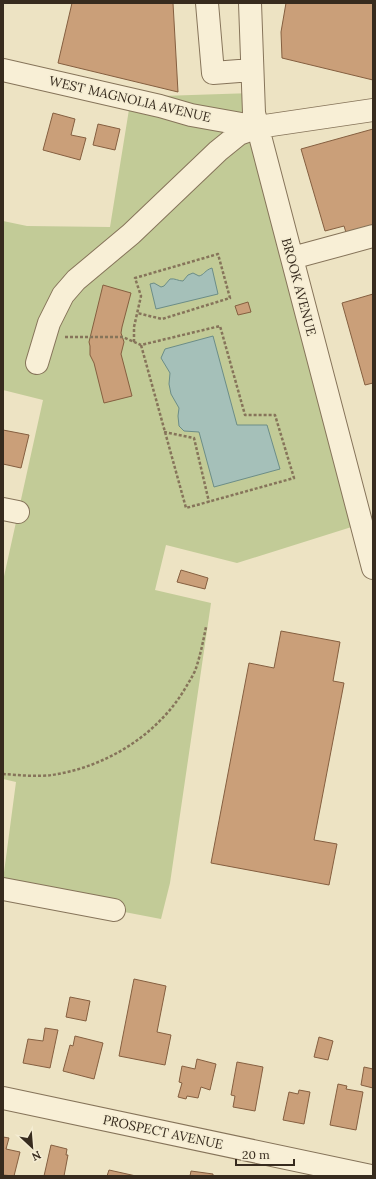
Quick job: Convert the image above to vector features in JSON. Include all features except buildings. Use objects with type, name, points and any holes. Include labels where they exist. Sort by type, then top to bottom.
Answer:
[{"type":"street","points":[[208,3],[213,73],[252,70]]},
{"type":"street","name":"BROOK AVENUE","points":[[250,3],[254,113],[372,563]]},
{"type":"street","name":"WEST MAGNOLIA AVENUE","points":[[3,70],[160,106],[191,115],[258,127]]},
{"type":"street","points":[[37,363],[49,323],[63,295],[76,280],[131,234],[218,151],[240,134],[258,127],[373,110]]},
{"type":"street","points":[[292,258],[373,236]]},
{"type":"street","points":[[3,889],[114,910]]},
{"type":"street","name":"PROSPECT AVENUE","points":[[3,1098],[371,1176]]},
{"type":"path","points":[[134,342],[134,327],[137,313],[141,296],[135,278],[218,254],[230,298],[162,319],[137,313]]},
{"type":"path","points":[[65,337],[122,337],[140,345],[220,326],[245,414],[275,415],[294,478],[186,508],[140,345]]},
{"type":"path","points":[[164,432],[194,438],[208,502]]},
{"type":"path","points":[[3,774],[51,775],[83,768],[114,755],[138,739],[161,721],[179,699],[194,673],[201,652],[206,627]]},
{"type":"green space","points":[[253,93],[361,524],[237,563],[166,545],[155,590],[211,603],[170,883],[161,919],[114,910],[3,880],[16,782],[3,779],[3,581],[43,400],[3,390],[3,221],[27,226],[110,227],[131,97]]},
{"type":"water","points":[[212,268],[218,294],[156,309],[150,284],[154,283],[161,287],[164,286],[170,279],[183,281],[188,275],[193,273],[199,276]]},
{"type":"water","points":[[213,336],[237,425],[267,425],[280,469],[214,487],[199,432],[184,431],[179,426],[179,408],[171,394],[169,384],[170,373],[161,358],[165,349]]}]
